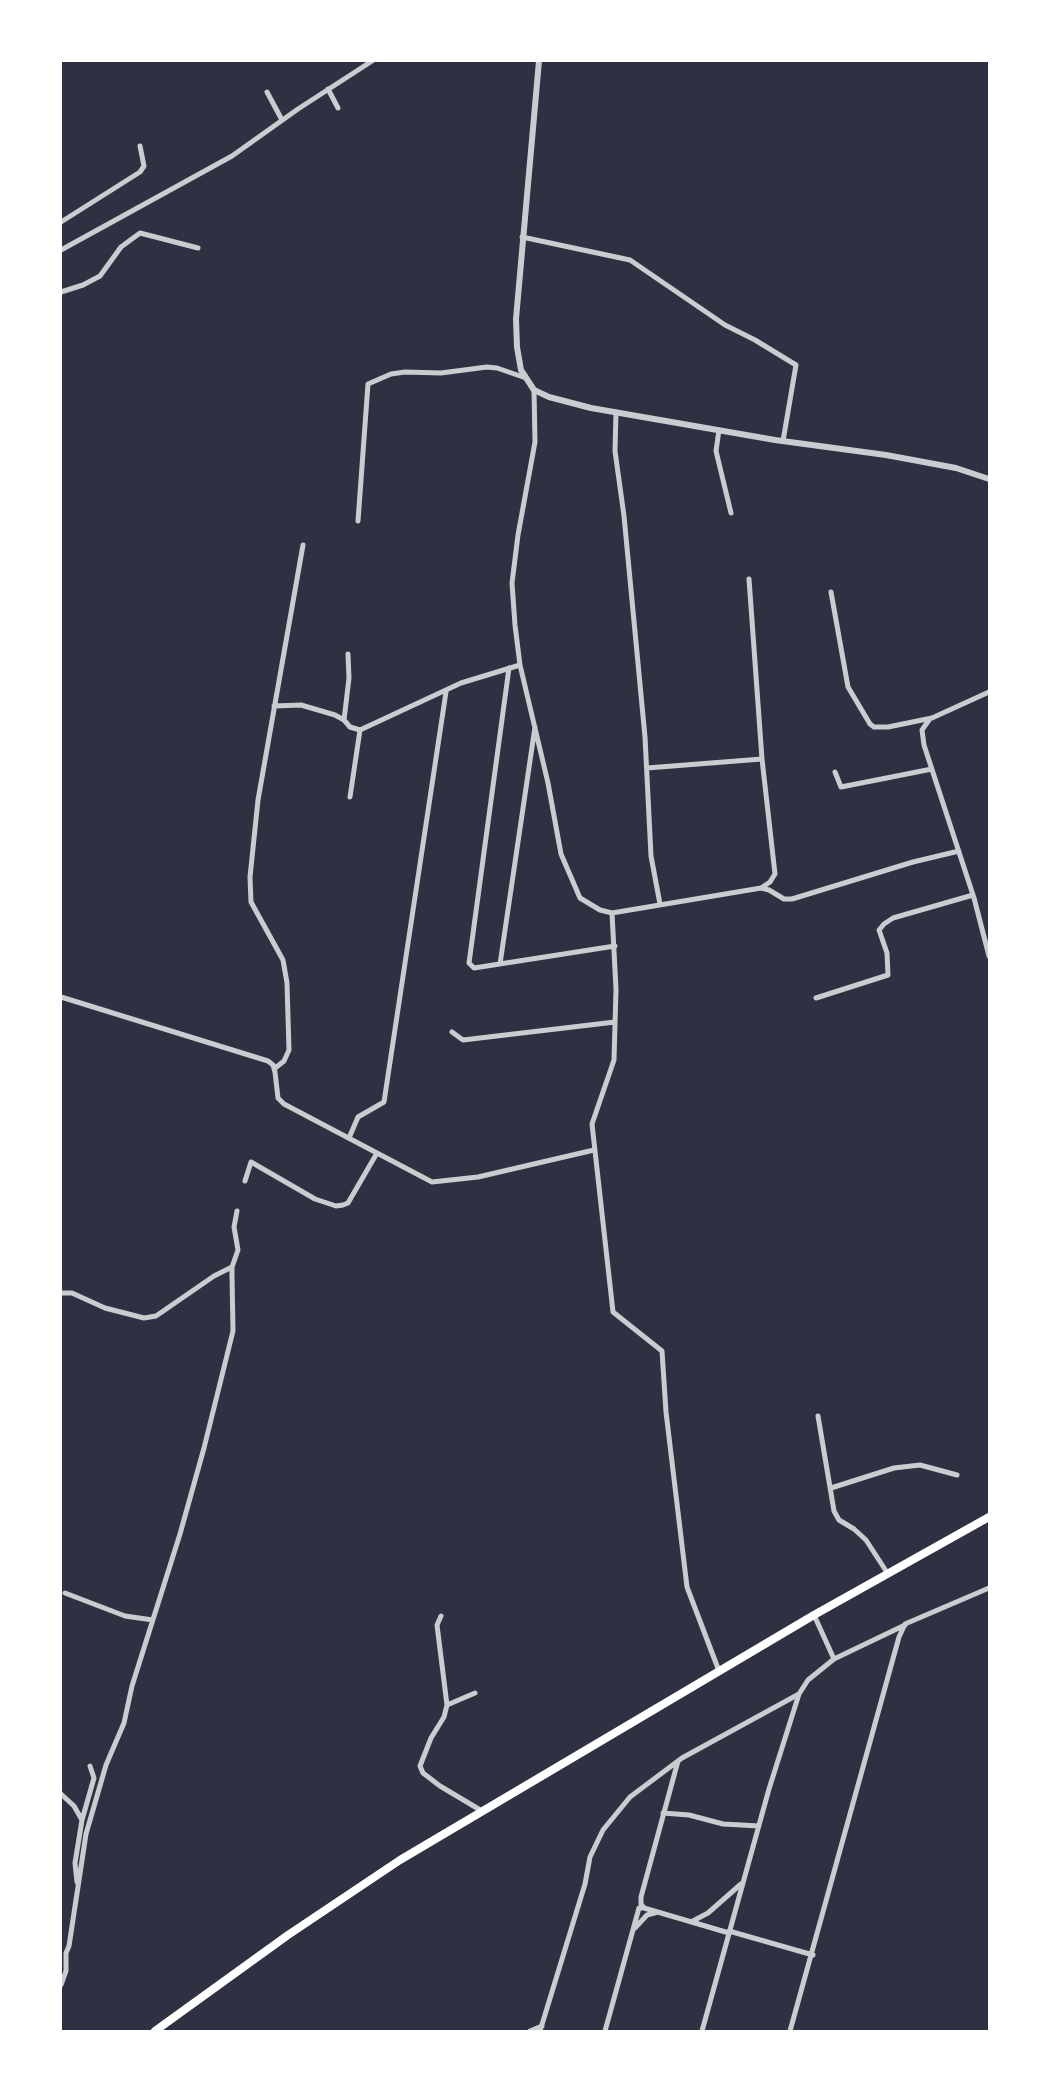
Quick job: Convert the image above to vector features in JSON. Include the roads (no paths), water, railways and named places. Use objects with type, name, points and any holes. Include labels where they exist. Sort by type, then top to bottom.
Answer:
[{"type":"main road","points":[[154,2031],[288,1935],[393,1865],[814,1615],[989,1517]]},
{"type":"street","points":[[61,250],[232,156],[282,120],[372,61]]},
{"type":"street","points":[[539,61],[516,319],[517,347],[521,370],[534,390],[535,442],[518,535],[512,583],[520,665],[535,724],[561,854],[580,898],[600,910],[612,913],[761,888],[769,890],[784,899],[792,899],[913,862],[959,851]]},
{"type":"street","points":[[328,89],[338,108]]},
{"type":"street","points":[[267,92],[282,120]]},
{"type":"street","points":[[61,222],[140,172],[144,166],[140,146]]},
{"type":"street","points":[[61,292],[100,276],[121,247],[140,233],[198,248]]},
{"type":"street","points":[[522,236],[630,260],[725,325],[755,340],[796,366],[783,441]]},
{"type":"street","points":[[358,521],[368,384],[391,374],[405,372],[441,373],[487,367],[498,368],[526,378]]},
{"type":"street","points":[[534,390],[569,403],[783,441],[886,455],[956,468],[989,479]]},
{"type":"street","points":[[616,412],[615,451],[624,516],[647,768],[651,856],[660,904]]},
{"type":"street","points":[[719,430],[716,452],[731,513]]},
{"type":"street","points":[[274,1069],[284,1061],[288,1050],[287,983],[283,960],[251,902],[250,877],[258,800],[304,545]]},
{"type":"street","points":[[749,579],[762,759],[775,874],[770,882],[761,888]]},
{"type":"street","points":[[831,592],[848,687],[870,724],[880,728],[932,718],[989,692]]},
{"type":"street","points":[[344,720],[348,654]]},
{"type":"street","points":[[274,706],[301,704],[335,715],[344,720],[350,727],[360,730],[446,692],[461,683],[520,665]]},
{"type":"street","points":[[509,668],[469,964],[474,968],[615,946]]},
{"type":"street","points":[[349,1138],[358,1117],[384,1102],[446,692]]},
{"type":"street","points":[[932,718],[923,726],[922,735],[973,895],[989,956]]},
{"type":"street","points":[[500,964],[535,724]]},
{"type":"street","points":[[350,796],[360,730]]},
{"type":"street","points":[[647,768],[762,759]]},
{"type":"street","points":[[835,772],[841,787],[932,769]]},
{"type":"street","points":[[816,998],[888,975],[887,953],[879,930],[893,918],[973,895]]},
{"type":"street","points":[[612,913],[615,946],[614,1060],[592,1124],[613,1312],[662,1351],[666,1412],[688,1587],[702,1631],[719,1671]]},
{"type":"street","points":[[61,997],[268,1061],[274,1069],[278,1098],[284,1104],[432,1182],[438,1183],[478,1177],[594,1150]]},
{"type":"street","points":[[452,1032],[463,1040],[615,1022]]},
{"type":"street","points":[[245,1181],[251,1162],[315,1199],[336,1206],[343,1205],[348,1202],[377,1153]]},
{"type":"street","points":[[61,1985],[66,1971],[66,1953],[86,1834],[106,1765],[124,1723],[132,1686],[204,1448],[233,1331],[232,1267],[238,1250],[234,1227],[237,1211]]},
{"type":"street","points":[[61,1293],[72,1293],[105,1308],[144,1318],[156,1316],[214,1276],[232,1267]]},
{"type":"street","points":[[818,1416],[834,1511],[840,1520],[866,1540],[888,1574]]},
{"type":"street","points":[[831,1488],[894,1468],[920,1465],[957,1474]]},
{"type":"street","points":[[702,2031],[791,1715],[799,1694],[808,1680],[834,1659],[905,1624],[989,1588]]},
{"type":"street","points":[[65,1593],[125,1616],[153,1620]]},
{"type":"street","points":[[814,1615],[834,1659]]},
{"type":"street","points":[[441,1616],[437,1625],[446,1705],[444,1716],[423,1755],[420,1766],[423,1773],[440,1786],[482,1811]]},
{"type":"street","points":[[790,2031],[899,1637],[905,1624]]},
{"type":"street","points":[[446,1705],[475,1693]]},
{"type":"street","points":[[530,2031],[541,2028],[585,1884],[590,1857],[603,1830],[630,1797],[678,1761],[799,1694]]},
{"type":"street","points":[[605,2031],[641,1906],[663,1813],[678,1761]]},
{"type":"street","points":[[78,1889],[75,1863],[82,1820],[94,1778],[90,1766]]},
{"type":"street","points":[[61,1794],[74,1806],[82,1820]]},
{"type":"street","points":[[663,1813],[689,1816],[724,1824],[759,1826]]},
{"type":"street","points":[[691,1922],[708,1913],[743,1882]]},
{"type":"street","points":[[641,1906],[691,1922],[812,1955]]},
{"type":"street","points":[[632,1935],[641,1920],[653,1912],[659,1912]]}]
